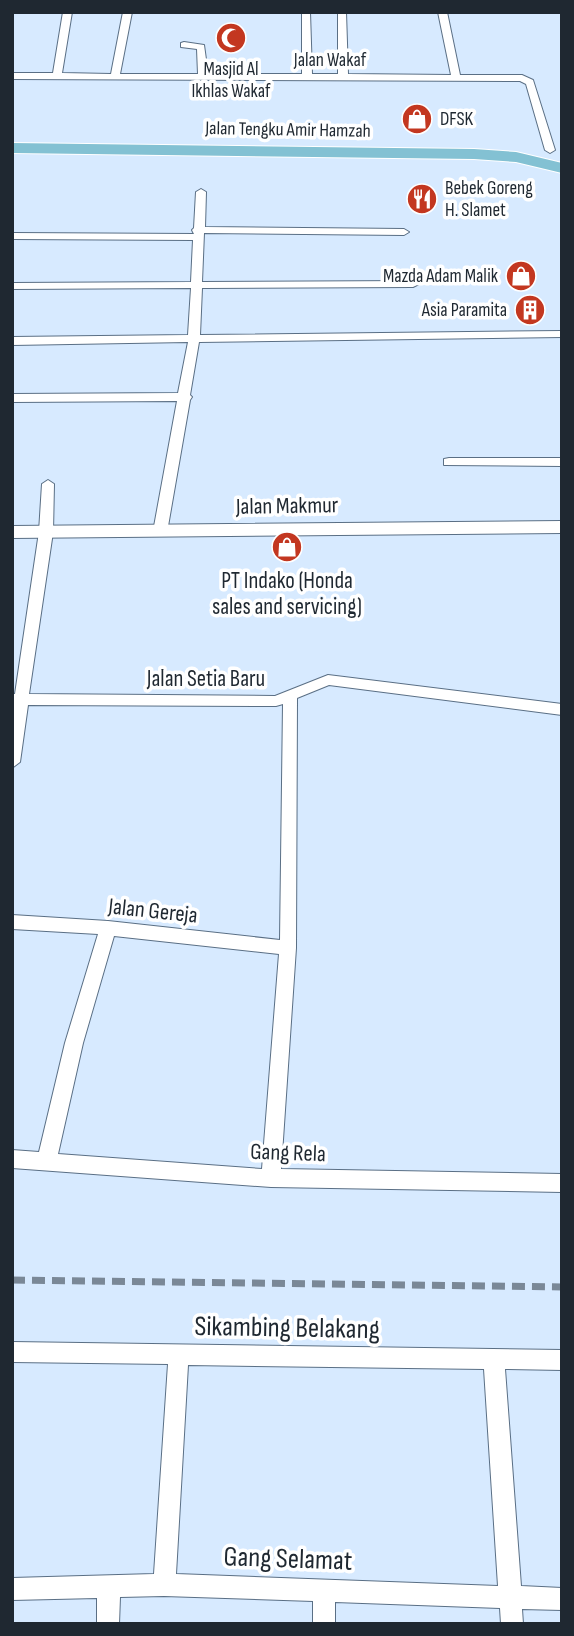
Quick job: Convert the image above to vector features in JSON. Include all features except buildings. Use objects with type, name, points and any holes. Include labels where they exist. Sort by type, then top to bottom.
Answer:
[{"type":"main road","name":"Jalan Tengku Amir Hamzah","points":[[12,139],[474,154],[516,157],[562,168]]},
{"type":"main road","name":"Jalan Tengku Amir Hamzah","points":[[12,148],[118,144],[400,143],[556,151]]},
{"type":"street","points":[[57,75],[68,12]]},
{"type":"street","points":[[115,76],[128,12]]},
{"type":"street","points":[[306,12],[307,78]]},
{"type":"street","points":[[342,12],[342,77]]},
{"type":"street","points":[[442,12],[456,76]]},
{"type":"street","points":[[184,45],[201,47],[204,77]]},
{"type":"street","name":"Jalan Wakaf","points":[[12,76],[522,78],[530,82],[556,151]]},
{"type":"street","points":[[160,532],[194,340],[201,192]]},
{"type":"street","points":[[12,236],[404,232]]},
{"type":"street","points":[[12,286],[413,284]]},
{"type":"street","points":[[12,341],[562,334]]},
{"type":"street","points":[[12,398],[186,397]]},
{"type":"street","points":[[449,462],[562,462]]},
{"type":"street","points":[[12,762],[17,699],[46,532],[48,484]]},
{"type":"street","name":"Jalan Makmur","points":[[12,532],[562,527]]},
{"type":"street","name":"Jalan Setia Baru","points":[[17,699],[246,703],[290,698],[328,680],[562,710]]},
{"type":"street","points":[[271,1178],[288,948],[290,698]]},
{"type":"street","name":"Jalan Gereja","points":[[12,922],[108,928],[288,948]]},
{"type":"street","points":[[47,1160],[82,1009],[108,928]]},
{"type":"street","name":"Gang Rela","points":[[12,1159],[271,1178],[562,1183]]},
{"type":"street","name":"Sikambing Belakang","points":[[12,1352],[562,1360]]},
{"type":"street","points":[[164,1585],[179,1354]]},
{"type":"street","points":[[494,1359],[512,1624]]},
{"type":"street","points":[[108,1624],[109,1585]]},
{"type":"street","name":"Gang Selamat","points":[[12,1589],[164,1585],[562,1598]]},
{"type":"street","points":[[324,1591],[324,1624]]},
{"type":"railway","points":[[12,1280],[562,1287]]},
{"type":"place","name":"Masjid Al Ikhlas Wakaf","points":[[231,38]]},
{"type":"place","name":"DFSK","points":[[417,119]]},
{"type":"place","name":"Bebek Goreng H. Slamet","points":[[422,199]]},
{"type":"place","name":"Mazda Adam Malik","points":[[521,276]]},
{"type":"place","name":"Asia Paramita","points":[[530,310]]},
{"type":"place","name":"PT Indako (Honda sales and servicing)","points":[[287,547]]}]
